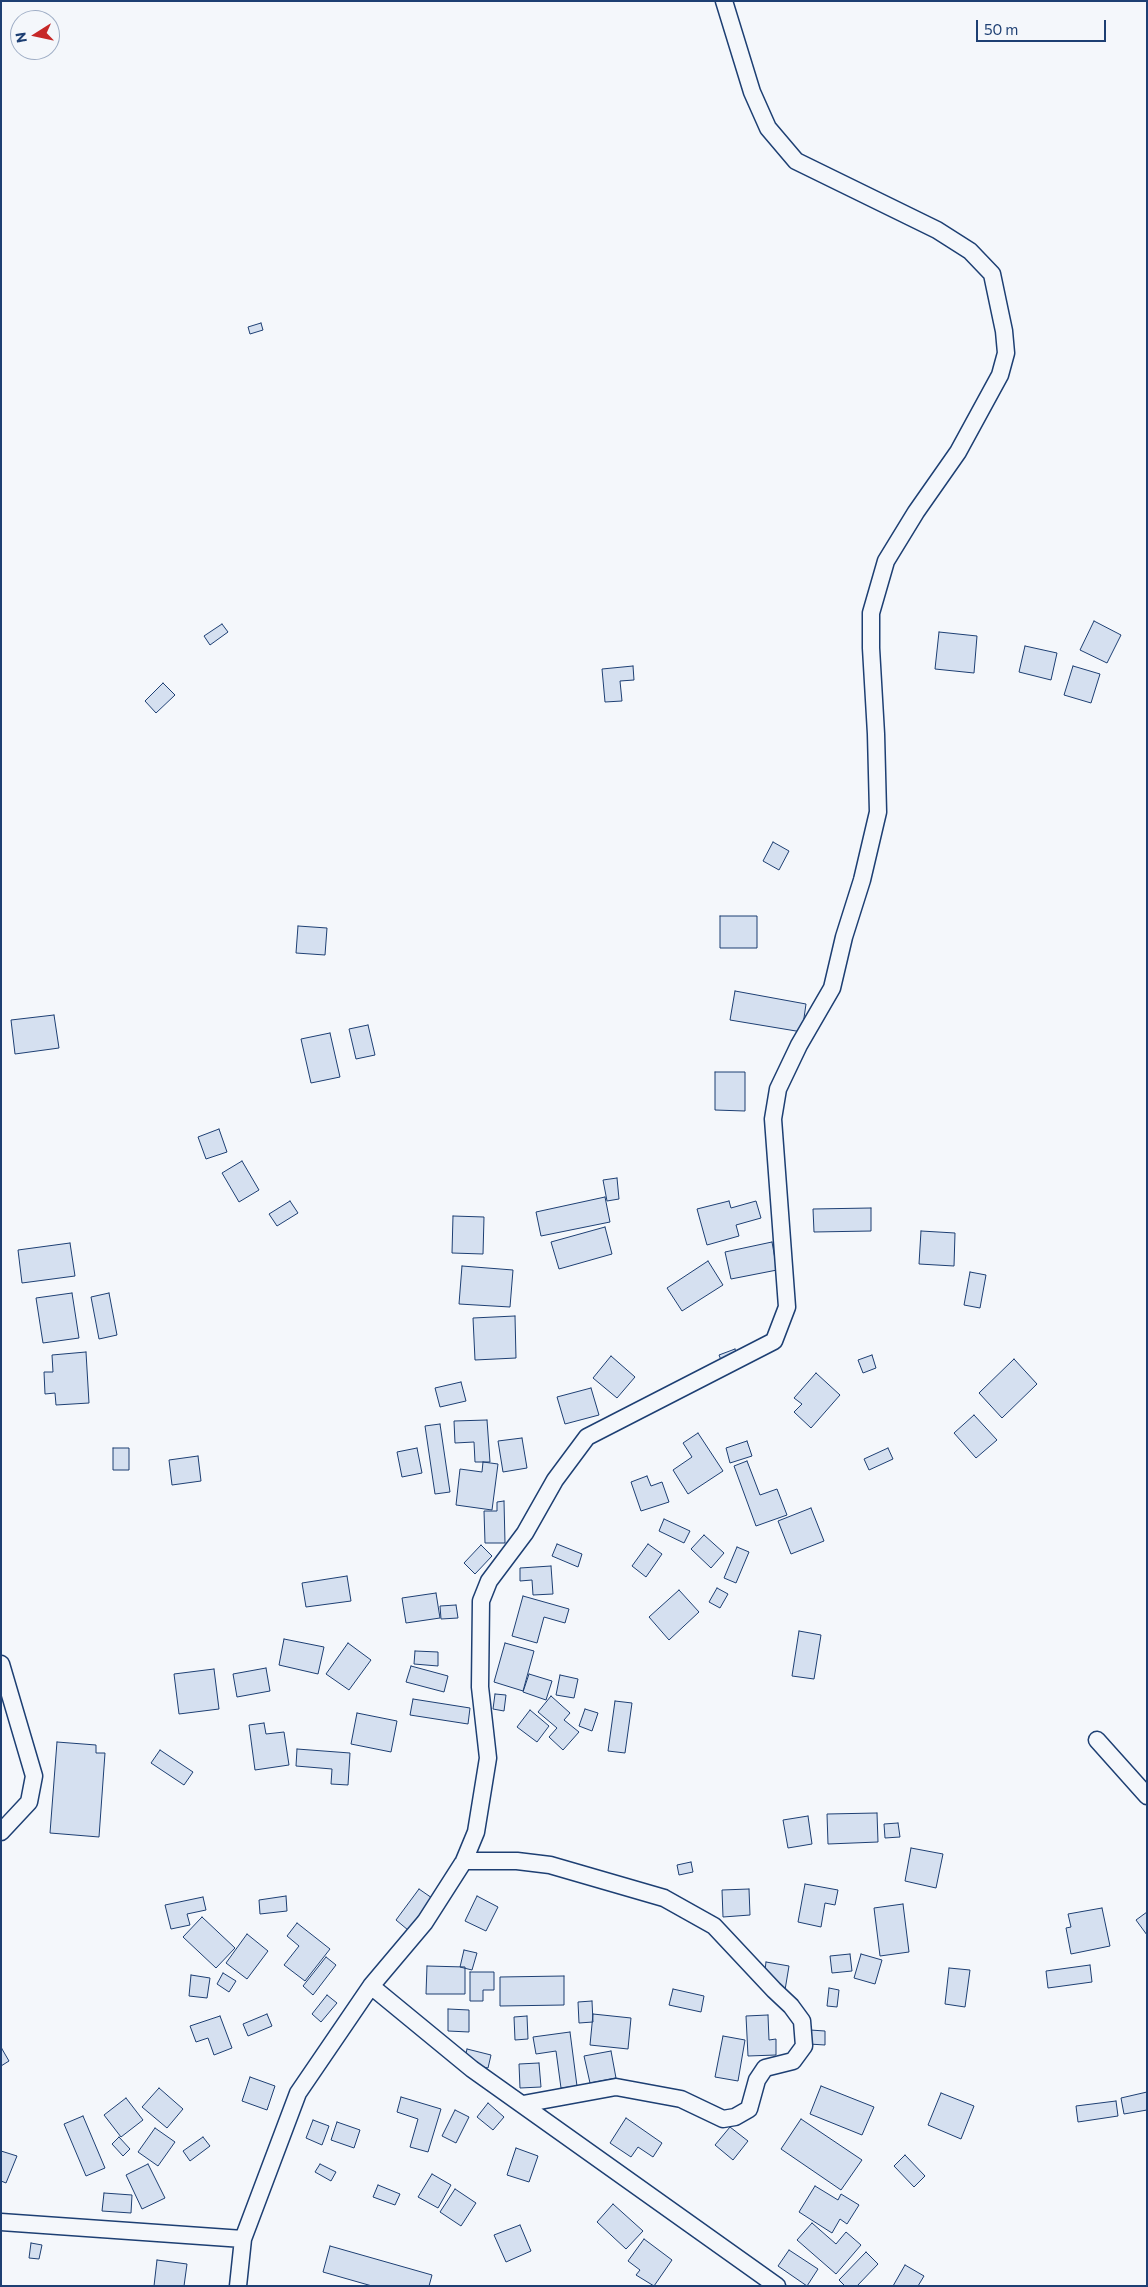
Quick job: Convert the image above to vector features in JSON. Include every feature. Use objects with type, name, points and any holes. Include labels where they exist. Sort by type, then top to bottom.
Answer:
[{"type":"street","points":[[238,2286],[242,2239],[298,2093],[372,1986],[425,1922],[464,1862],[476,1832],[488,1758],[480,1687],[480,1668],[481,1601],[489,1581],[526,1532],[555,1480],[587,1437],[774,1341],[787,1307],[773,1119],[778,1089],[799,1045],[832,988],[844,937],[862,880],[878,812],[871,612],[886,561],[916,512],[958,452],[1000,375],[1006,353],[1004,331],[992,274],[970,251],[937,230],[796,161],[768,128],[752,92],[724,1]]},
{"type":"street","points":[[1,1664],[34,1776],[29,1802],[1,1832]]},
{"type":"street","points":[[1097,1740],[1147,1796]]},
{"type":"street","points":[[464,1862],[517,1861],[550,1865],[664,1898],[714,1926],[774,1990],[792,2006],[802,2021],[804,2046],[793,2061],[765,2068],[757,2080],[748,2109],[735,2117],[723,2118],[680,2099],[616,2087],[523,2104]]},
{"type":"street","points":[[372,1986],[472,2069],[777,2286]]},
{"type":"street","points":[[1,2222],[242,2239]]},
{"type":"building","points":[[261,323],[263,330],[250,334],[248,327]]},
{"type":"building","points":[[1094,621],[1121,635],[1107,663],[1080,650]]},
{"type":"building","points":[[222,624],[228,632],[210,645],[204,636]]},
{"type":"building","points":[[939,632],[977,636],[974,673],[935,669]]},
{"type":"building","points":[[1025,646],[1057,653],[1051,680],[1019,672]]},
{"type":"building","points":[[633,666],[634,680],[620,681],[622,701],[605,702],[602,669]]},
{"type":"building","points":[[1073,666],[1100,674],[1091,703],[1064,695]]},
{"type":"building","points":[[163,683],[175,695],[156,713],[145,701]]},
{"type":"building","points":[[773,842],[789,851],[779,870],[763,861]]},
{"type":"building","points":[[720,916],[757,916],[757,948],[720,948]]},
{"type":"building","points":[[298,926],[327,928],[325,955],[296,953]]},
{"type":"building","points":[[735,991],[806,1004],[802,1032],[730,1020]]},
{"type":"building","points":[[54,1015],[59,1048],[15,1054],[11,1020]]},
{"type":"building","points":[[368,1025],[375,1055],[356,1059],[349,1029]]},
{"type":"building","points":[[330,1033],[340,1077],[311,1083],[301,1039]]},
{"type":"building","points":[[715,1072],[745,1072],[745,1111],[715,1110]]},
{"type":"building","points":[[219,1129],[227,1152],[206,1159],[198,1137]]},
{"type":"building","points":[[242,1161],[259,1190],[239,1202],[222,1173]]},
{"type":"building","points":[[617,1178],[619,1199],[607,1201],[603,1180]]},
{"type":"building","points":[[605,1197],[610,1222],[541,1236],[536,1212]]},
{"type":"building","points":[[290,1201],[298,1213],[277,1226],[269,1214]]},
{"type":"building","points":[[729,1201],[731,1208],[756,1201],[761,1218],[736,1225],[739,1236],[707,1245],[697,1209]]},
{"type":"building","points":[[871,1208],[871,1231],[814,1232],[813,1209]]},
{"type":"building","points":[[453,1216],[484,1217],[483,1254],[452,1253]]},
{"type":"building","points":[[605,1227],[612,1254],[559,1269],[551,1242]]},
{"type":"building","points":[[921,1231],[955,1233],[954,1266],[919,1264]]},
{"type":"building","points":[[772,1242],[777,1270],[731,1279],[725,1252]]},
{"type":"building","points":[[70,1243],[75,1276],[22,1283],[18,1250]]},
{"type":"building","points":[[708,1261],[723,1285],[682,1311],[667,1288]]},
{"type":"building","points":[[462,1266],[513,1270],[510,1307],[459,1304]]},
{"type":"building","points":[[970,1272],[986,1275],[980,1308],[964,1305]]},
{"type":"building","points":[[72,1293],[79,1338],[43,1343],[36,1298]]},
{"type":"building","points":[[109,1293],[117,1335],[99,1339],[91,1297]]},
{"type":"building","points":[[515,1316],[516,1358],[475,1360],[473,1318]]},
{"type":"building","points":[[735,1349],[738,1359],[723,1365],[719,1355]]},
{"type":"building","points":[[86,1352],[89,1403],[56,1405],[55,1393],[45,1394],[44,1372],[53,1372],[52,1355]]},
{"type":"building","points":[[872,1355],[876,1368],[863,1373],[858,1360]]},
{"type":"building","points":[[611,1356],[635,1377],[617,1398],[593,1378]]},
{"type":"building","points":[[1014,1359],[1037,1384],[1002,1418],[979,1393]]},
{"type":"building","points":[[816,1373],[840,1395],[811,1428],[794,1412],[802,1404],[794,1398]]},
{"type":"building","points":[[461,1382],[466,1401],[440,1407],[435,1388]]},
{"type":"building","points":[[591,1388],[599,1415],[565,1424],[557,1397]]},
{"type":"building","points":[[974,1415],[997,1440],[976,1458],[954,1433]]},
{"type":"building","points":[[487,1420],[490,1462],[475,1462],[474,1442],[455,1443],[454,1421]]},
{"type":"building","points":[[440,1424],[450,1492],[435,1494],[425,1426]]},
{"type":"building","points":[[698,1433],[723,1471],[688,1494],[673,1470],[692,1457],[683,1443]]},
{"type":"building","points":[[522,1438],[527,1468],[503,1472],[498,1441]]},
{"type":"building","points":[[747,1441],[752,1456],[730,1463],[726,1448]]},
{"type":"building","points":[[113,1448],[129,1448],[129,1470],[113,1470]]},
{"type":"building","points":[[417,1448],[422,1473],[402,1477],[397,1452]]},
{"type":"building","points":[[888,1448],[893,1459],[869,1470],[864,1459]]},
{"type":"building","points":[[198,1456],[201,1481],[172,1485],[169,1460]]},
{"type":"building","points":[[747,1461],[760,1495],[777,1489],[787,1515],[756,1526],[734,1466]]},
{"type":"building","points":[[483,1462],[498,1464],[492,1510],[456,1505],[460,1469],[482,1472]]},
{"type":"building","points":[[647,1476],[651,1486],[662,1482],[669,1502],[641,1511],[631,1482]]},
{"type":"building","points":[[504,1501],[505,1543],[485,1543],[484,1511],[497,1511],[497,1502]]},
{"type":"building","points":[[811,1508],[824,1541],[791,1554],[778,1521]]},
{"type":"building","points":[[664,1519],[690,1531],[684,1543],[659,1531]]},
{"type":"building","points":[[704,1535],[724,1553],[711,1568],[691,1549]]},
{"type":"building","points":[[557,1544],[582,1554],[578,1567],[552,1556]]},
{"type":"building","points":[[648,1544],[662,1554],[646,1577],[632,1566]]},
{"type":"building","points":[[481,1545],[492,1556],[475,1574],[464,1563]]},
{"type":"building","points":[[737,1547],[749,1552],[736,1583],[724,1578]]},
{"type":"building","points":[[551,1566],[553,1594],[533,1595],[532,1580],[520,1581],[520,1568]]},
{"type":"building","points":[[347,1576],[351,1601],[306,1607],[302,1583]]},
{"type":"building","points":[[717,1588],[728,1594],[720,1608],[709,1602]]},
{"type":"building","points":[[679,1590],[699,1612],[669,1640],[649,1617]]},
{"type":"building","points":[[436,1593],[440,1618],[406,1623],[402,1598]]},
{"type":"building","points":[[523,1596],[569,1609],[565,1623],[544,1617],[537,1643],[512,1636]]},
{"type":"building","points":[[456,1605],[458,1618],[441,1619],[440,1606]]},
{"type":"building","points":[[799,1631],[821,1635],[814,1679],[792,1676]]},
{"type":"building","points":[[284,1639],[324,1647],[318,1674],[279,1665]]},
{"type":"building","points":[[348,1643],[371,1660],[349,1690],[326,1674]]},
{"type":"building","points":[[505,1643],[534,1651],[523,1691],[494,1682]]},
{"type":"building","points":[[415,1651],[438,1652],[438,1666],[414,1664]]},
{"type":"building","points":[[411,1666],[448,1676],[444,1692],[406,1682]]},
{"type":"building","points":[[266,1668],[270,1691],[237,1697],[233,1674]]},
{"type":"building","points":[[214,1669],[219,1709],[179,1714],[174,1674]]},
{"type":"building","points":[[529,1674],[552,1681],[546,1700],[523,1692]]},
{"type":"building","points":[[560,1675],[578,1679],[574,1698],[556,1695]]},
{"type":"building","points":[[495,1694],[506,1695],[504,1711],[493,1709]]},
{"type":"building","points":[[551,1696],[570,1713],[564,1720],[579,1732],[563,1750],[549,1737],[557,1728],[538,1712]]},
{"type":"building","points":[[413,1699],[470,1708],[468,1724],[410,1715]]},
{"type":"building","points":[[615,1701],[632,1703],[625,1753],[608,1751]]},
{"type":"building","points":[[585,1709],[598,1713],[592,1731],[579,1726]]},
{"type":"building","points":[[530,1710],[549,1726],[537,1742],[517,1727]]},
{"type":"building","points":[[357,1713],[397,1721],[391,1752],[351,1744]]},
{"type":"building","points":[[264,1723],[266,1734],[284,1732],[289,1765],[255,1770],[249,1725]]},
{"type":"building","points":[[57,1742],[96,1745],[96,1753],[105,1753],[99,1837],[50,1833]]},
{"type":"building","points":[[297,1749],[350,1753],[348,1785],[331,1784],[332,1769],[296,1766]]},
{"type":"building","points":[[160,1750],[193,1772],[184,1785],[151,1763]]},
{"type":"building","points":[[877,1813],[878,1842],[828,1844],[827,1814]]},
{"type":"building","points":[[808,1816],[812,1844],[788,1848],[783,1820]]},
{"type":"building","points":[[898,1823],[900,1837],[885,1838],[884,1824]]},
{"type":"building","points":[[911,1848],[943,1854],[936,1888],[905,1881]]},
{"type":"building","points":[[691,1862],[693,1872],[679,1875],[677,1865]]},
{"type":"building","points":[[805,1884],[838,1890],[835,1905],[825,1903],[821,1927],[798,1922]]},
{"type":"building","points":[[419,1889],[432,1898],[408,1930],[396,1920]]},
{"type":"building","points":[[749,1889],[750,1915],[723,1917],[722,1890]]},
{"type":"building","points":[[286,1896],[287,1911],[260,1914],[259,1900]]},
{"type":"building","points":[[477,1896],[498,1907],[486,1931],[465,1921]]},
{"type":"building","points":[[203,1897],[206,1910],[187,1914],[190,1925],[171,1929],[165,1905]]},
{"type":"building","points":[[903,1904],[909,1952],[880,1956],[874,1908]]},
{"type":"building","points":[[1102,1908],[1110,1946],[1071,1954],[1066,1928],[1071,1927],[1068,1914]]},
{"type":"building","points":[[1147,1912],[1147,1935],[1136,1920]]},
{"type":"building","points":[[202,1917],[235,1948],[216,1968],[183,1937]]},
{"type":"building","points":[[297,1923],[330,1949],[305,1981],[284,1965],[299,1946],[287,1936]]},
{"type":"building","points":[[247,1934],[268,1951],[247,1979],[226,1963]]},
{"type":"building","points":[[464,1950],[477,1953],[472,1970],[460,1967]]},
{"type":"building","points":[[850,1954],[852,1971],[832,1973],[830,1956]]},
{"type":"building","points":[[861,1954],[882,1960],[875,1984],[854,1978]]},
{"type":"building","points":[[326,1957],[336,1965],[313,1995],[303,1986]]},
{"type":"building","points":[[766,1962],[789,1966],[785,1990],[763,1987]]},
{"type":"building","points":[[1090,1965],[1092,1982],[1048,1988],[1046,1971]]},
{"type":"building","points":[[427,1966],[465,1967],[465,1994],[426,1994]]},
{"type":"building","points":[[949,1968],[970,1970],[965,2007],[945,2004]]},
{"type":"building","points":[[470,1972],[494,1972],[494,1990],[483,1990],[483,2001],[470,2001]]},
{"type":"building","points":[[223,1973],[236,1981],[229,1992],[217,1984]]},
{"type":"building","points":[[191,1975],[210,1978],[207,1998],[189,1996]]},
{"type":"building","points":[[564,1976],[564,2005],[500,2006],[500,1977]]},
{"type":"building","points":[[829,1988],[839,1990],[837,2007],[827,2006]]},
{"type":"building","points":[[673,1989],[704,1996],[701,2012],[669,2005]]},
{"type":"building","points":[[327,1995],[337,2003],[321,2022],[312,2014]]},
{"type":"building","points":[[592,2001],[593,2022],[579,2023],[578,2002]]},
{"type":"building","points":[[448,2009],[469,2010],[469,2032],[448,2031]]},
{"type":"building","points":[[267,2014],[272,2026],[248,2036],[243,2024]]},
{"type":"building","points":[[593,2014],[631,2018],[628,2049],[590,2045]]},
{"type":"building","points":[[768,2015],[769,2040],[776,2039],[776,2055],[748,2056],[746,2016]]},
{"type":"building","points":[[220,2016],[232,2048],[214,2055],[208,2038],[196,2042],[190,2026]]},
{"type":"building","points":[[527,2016],[528,2039],[515,2040],[514,2017]]},
{"type":"building","points":[[810,2030],[825,2031],[825,2045],[809,2044]]},
{"type":"building","points":[[570,2032],[577,2086],[561,2088],[556,2051],[536,2054],[533,2037]]},
{"type":"building","points":[[723,2036],[745,2040],[738,2081],[715,2077]]},
{"type":"building","points":[[467,2049],[491,2055],[488,2068],[464,2063]]},
{"type":"building","points":[[1,2050],[9,2061],[1,2066]]},
{"type":"building","points":[[611,2051],[616,2078],[590,2083],[584,2056]]},
{"type":"building","points":[[539,2063],[541,2087],[520,2088],[519,2064]]},
{"type":"building","points":[[250,2077],[275,2086],[267,2110],[242,2101]]},
{"type":"building","points":[[821,2086],[874,2107],[862,2135],[810,2114]]},
{"type":"building","points":[[159,2088],[183,2109],[167,2128],[142,2107]]},
{"type":"building","points":[[1147,2092],[1147,2110],[1124,2114],[1121,2098]]},
{"type":"building","points":[[941,2093],[974,2106],[961,2139],[928,2125]]},
{"type":"building","points":[[401,2097],[441,2109],[428,2152],[410,2147],[418,2119],[397,2112]]},
{"type":"building","points":[[126,2098],[143,2120],[121,2137],[104,2115]]},
{"type":"building","points":[[1116,2101],[1118,2116],[1078,2122],[1076,2106]]},
{"type":"building","points":[[488,2103],[504,2117],[493,2130],[477,2117]]},
{"type":"building","points":[[455,2110],[469,2117],[456,2143],[442,2136]]},
{"type":"building","points":[[83,2116],[105,2168],[86,2176],[64,2124]]},
{"type":"building","points":[[626,2118],[662,2143],[653,2157],[638,2147],[631,2157],[610,2143]]},
{"type":"building","points":[[801,2119],[862,2160],[841,2190],[781,2149]]},
{"type":"building","points":[[313,2120],[329,2126],[322,2145],[306,2138]]},
{"type":"building","points":[[337,2122],[360,2130],[354,2148],[331,2140]]},
{"type":"building","points":[[730,2127],[748,2141],[733,2160],[715,2145]]},
{"type":"building","points":[[155,2128],[175,2142],[158,2166],[138,2152]]},
{"type":"building","points":[[119,2137],[130,2149],[123,2156],[112,2144]]},
{"type":"building","points":[[203,2137],[210,2146],[190,2161],[183,2151]]},
{"type":"building","points":[[516,2148],[538,2156],[529,2182],[507,2175]]},
{"type":"building","points":[[1,2151],[17,2156],[6,2183],[1,2181]]},
{"type":"building","points":[[905,2155],[925,2176],[914,2187],[894,2166]]},
{"type":"building","points":[[148,2164],[165,2198],[142,2209],[126,2175]]},
{"type":"building","points":[[320,2164],[336,2172],[331,2181],[315,2172]]},
{"type":"building","points":[[432,2174],[451,2185],[438,2208],[418,2197]]},
{"type":"building","points":[[378,2185],[400,2194],[395,2205],[373,2197]]},
{"type":"building","points":[[815,2186],[838,2200],[841,2194],[859,2205],[847,2224],[840,2219],[832,2233],[799,2212]]},
{"type":"building","points":[[455,2189],[476,2203],[461,2226],[440,2212]]},
{"type":"building","points":[[104,2193],[132,2195],[131,2213],[102,2211]]},
{"type":"building","points":[[613,2204],[643,2231],[626,2249],[597,2222]]},
{"type":"building","points":[[812,2223],[836,2244],[846,2232],[861,2245],[836,2274],[797,2240]]},
{"type":"building","points":[[520,2225],[531,2251],[506,2262],[494,2235]]},
{"type":"building","points":[[644,2239],[672,2260],[654,2286],[636,2275],[640,2270],[628,2261]]},
{"type":"building","points":[[31,2243],[42,2245],[39,2259],[29,2258]]},
{"type":"building","points":[[330,2246],[432,2275],[429,2286],[372,2286],[323,2272]]},
{"type":"building","points":[[789,2250],[818,2269],[807,2286],[778,2266]]},
{"type":"building","points":[[866,2252],[878,2264],[857,2286],[845,2286],[839,2280]]},
{"type":"building","points":[[157,2260],[187,2264],[184,2286],[154,2286]]},
{"type":"building","points":[[905,2265],[924,2276],[918,2286],[893,2286]]}]
